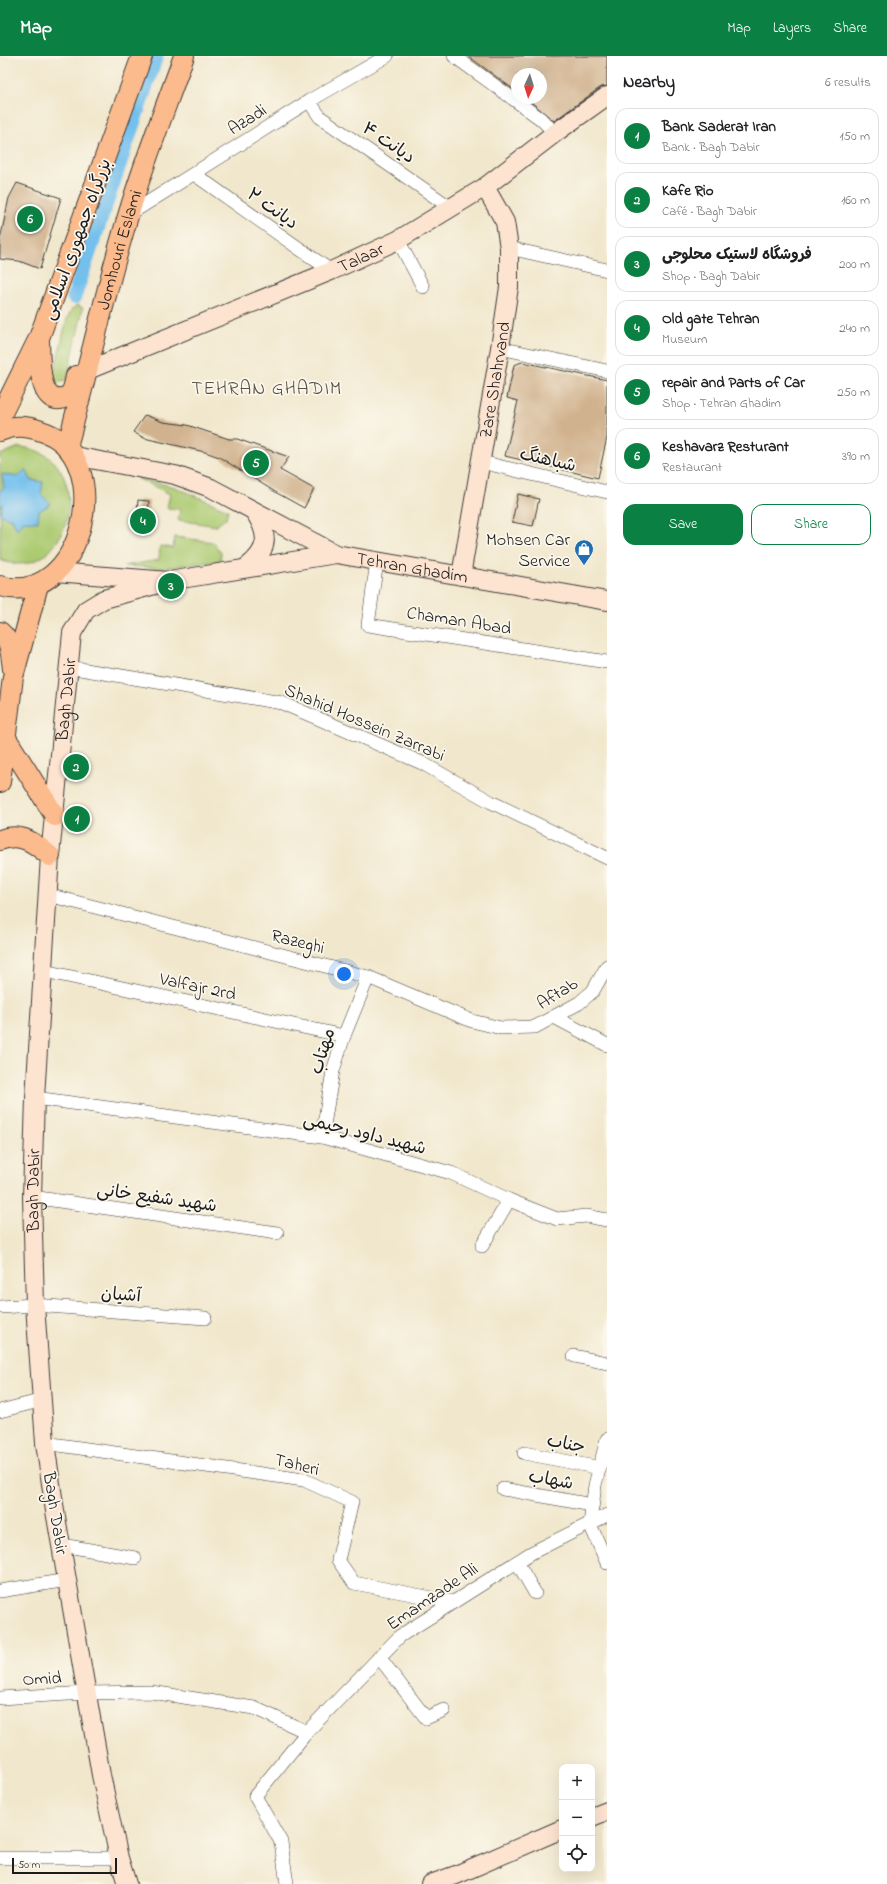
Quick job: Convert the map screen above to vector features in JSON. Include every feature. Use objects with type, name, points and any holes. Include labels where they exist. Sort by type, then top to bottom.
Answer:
[{"type":"main road","name":"بزرگراه جمهوری اسلامی","points":[[0,417],[39,338],[142,56]]},
{"type":"main road","name":"Jomhouri Eslami","points":[[70,452],[105,296],[128,215],[184,56]]},
{"type":"main road","name":"Talaar","points":[[88,370],[331,271],[398,240],[485,187],[555,133],[607,96]]},
{"type":"main road","name":"Zare Shahrvand","points":[[461,576],[509,287],[510,248],[505,222],[485,187]]},
{"type":"main road","points":[[39,338],[44,390],[50,397],[58,400],[67,398],[73,389],[92,313],[105,296]]},
{"type":"main road","points":[[0,395],[20,378]]},
{"type":"main road","points":[[0,431],[18,427],[32,428],[45,432],[58,439],[70,452],[84,490],[84,512],[80,534],[73,548],[55,572],[38,585],[23,588],[0,586]]},
{"type":"main road","points":[[70,452],[175,475],[211,488],[336,554]]},
{"type":"main road","points":[[247,567],[258,558],[264,547],[265,536],[262,523],[254,511]]},
{"type":"main road","points":[[55,572],[169,581],[247,567],[336,554]]},
{"type":"main road","name":"Tehran Ghadim","points":[[336,554],[607,601]]},
{"type":"main road","name":"Bagh Dabir","points":[[127,1884],[119,1858],[86,1693],[66,1580],[62,1545],[45,1443],[35,1305],[32,1197],[35,1098],[50,856],[72,633],[86,610],[104,599],[169,581]]},
{"type":"main road","points":[[0,782],[13,677],[38,585]]},
{"type":"main road","points":[[0,632],[6,636],[10,648],[13,677]]},
{"type":"main road","points":[[6,738],[55,816]]},
{"type":"main road","points":[[0,840],[15,837],[24,838],[32,841],[50,856]]},
{"type":"main road","points":[[595,1816],[607,1811]]},
{"type":"main road","points":[[431,1884],[456,1876],[559,1830]]},
{"type":"main road","name":"Bagh Dabir","points":[[116,1884],[119,1858]]},
{"type":"street","name":"Azadi","points":[[128,215],[309,102],[387,56]]},
{"type":"street","points":[[454,56],[541,119],[555,133]]},
{"type":"street","name":"دیانت ۴","points":[[309,102],[320,117],[451,208]]},
{"type":"street","name":"دیانت ۲","points":[[194,174],[331,271]]},
{"type":"street","points":[[398,240],[424,287]]},
{"type":"street","points":[[510,248],[607,270]]},
{"type":"street","points":[[500,348],[607,371]]},
{"type":"street","name":"شباهنگ","points":[[481,462],[607,492]]},
{"type":"street","name":"Chaman Abad","points":[[377,562],[368,625],[607,662]]},
{"type":"street","name":"Shahid Hossein Zarrabi","points":[[68,667],[282,702],[422,763],[491,802],[607,858]]},
{"type":"street","name":"Razeghi","points":[[48,895],[368,978],[472,1021],[501,1028],[535,1027]]},
{"type":"street","name":"Aftab","points":[[535,1027],[579,1003],[593,991],[607,966]]},
{"type":"street","name":"Valfajr 2rd","points":[[44,971],[344,1036]]},
{"type":"street","name":"مهتاب","points":[[322,1137],[333,1071],[344,1036],[368,978]]},
{"type":"street","points":[[554,1017],[607,1045]]},
{"type":"street","name":"شهید داود رحیمی","points":[[35,1098],[322,1137],[451,1173],[509,1200],[557,1219],[586,1216],[607,1220]]},
{"type":"street","name":"شهید شفیع خانی","points":[[32,1197],[278,1233]]},
{"type":"street","points":[[482,1246],[509,1200]]},
{"type":"street","name":"آشیان","points":[[0,1307],[35,1305],[205,1318]]},
{"type":"street","points":[[574,1356],[607,1363]]},
{"type":"street","points":[[0,1411],[43,1400]]},
{"type":"street","points":[[607,1439],[592,1505],[590,1524],[607,1564]]},
{"type":"street","name":"Taheri","points":[[45,1443],[304,1480],[352,1502],[338,1560],[354,1583],[453,1602]]},
{"type":"street","name":"جناب","points":[[524,1453],[600,1468]]},
{"type":"street","name":"شهاب","points":[[503,1489],[592,1505]]},
{"type":"street","name":"Emamzade Ali","points":[[286,1884],[281,1842],[255,1796],[307,1732],[400,1636],[531,1553],[607,1515]]},
{"type":"street","points":[[62,1545],[135,1558]]},
{"type":"street","points":[[517,1562],[535,1594]]},
{"type":"street","points":[[0,1591],[66,1580]]},
{"type":"street","points":[[380,1657],[426,1718],[444,1710]]},
{"type":"street","name":"Omid","points":[[0,1698],[86,1693],[151,1692],[254,1708],[307,1732]]},
{"type":"street","points":[[0,1858],[119,1858]]},
{"type":"green space","points":[[77,305],[83,308],[67,380],[51,385],[67,319],[71,310]]},
{"type":"green space","points":[[19,447],[45,455],[61,471],[68,493],[67,516],[59,538],[45,555],[25,563],[0,560],[0,455]]},
{"type":"green space","points":[[137,478],[175,487],[228,510],[226,518],[216,526],[178,520],[180,509],[167,508],[170,494]]},
{"type":"green space","points":[[175,537],[213,542],[221,553],[220,561],[163,568],[123,566],[159,560],[160,546],[173,548]]},
{"type":"water","points":[[26,469],[31,480],[43,482],[41,494],[51,504],[39,511],[38,522],[24,521],[17,529],[12,519],[0,515],[2,505],[0,503],[0,490],[4,488],[2,474],[18,477]]},
{"type":"building","points":[[468,56],[607,56],[607,86],[601,87],[554,121],[533,104],[547,104],[547,68],[511,68],[511,88]]},
{"type":"building","points":[[17,183],[61,198],[40,269],[19,261],[0,259],[0,240],[9,198]]},
{"type":"building","points":[[522,362],[607,380],[607,437],[598,478],[505,456],[518,401],[507,398],[514,365]]},
{"type":"building","points":[[145,415],[163,422],[187,425],[229,439],[237,439],[289,457],[280,470],[314,489],[304,508],[219,457],[205,452],[144,438],[133,432]]},
{"type":"building","points":[[518,494],[539,499],[533,526],[512,522]]},
{"type":"building","points":[[138,500],[149,501],[147,531],[136,528]]},
{"type":"waterway","points":[[74,297],[156,56]]},
{"type":"place","name":"Keshavarz Resturant","points":[[30,219]]},
{"type":"place","name":"repair and Parts of Car","points":[[256,463]]},
{"type":"place","name":"Old gate Tehran","points":[[143,521]]},
{"type":"place","name":"Mohsen Car Service","points":[[584,566]]},
{"type":"place","name":"فروشگاه لاستیک محلوجی","points":[[171,586]]},
{"type":"place","name":"Kafe Rio","points":[[76,767]]},
{"type":"place","name":"Bank Saderat Iran","points":[[77,819]]},
{"type":"district","name":"TEHRAN GHADIM","points":[[267,387]]}]
